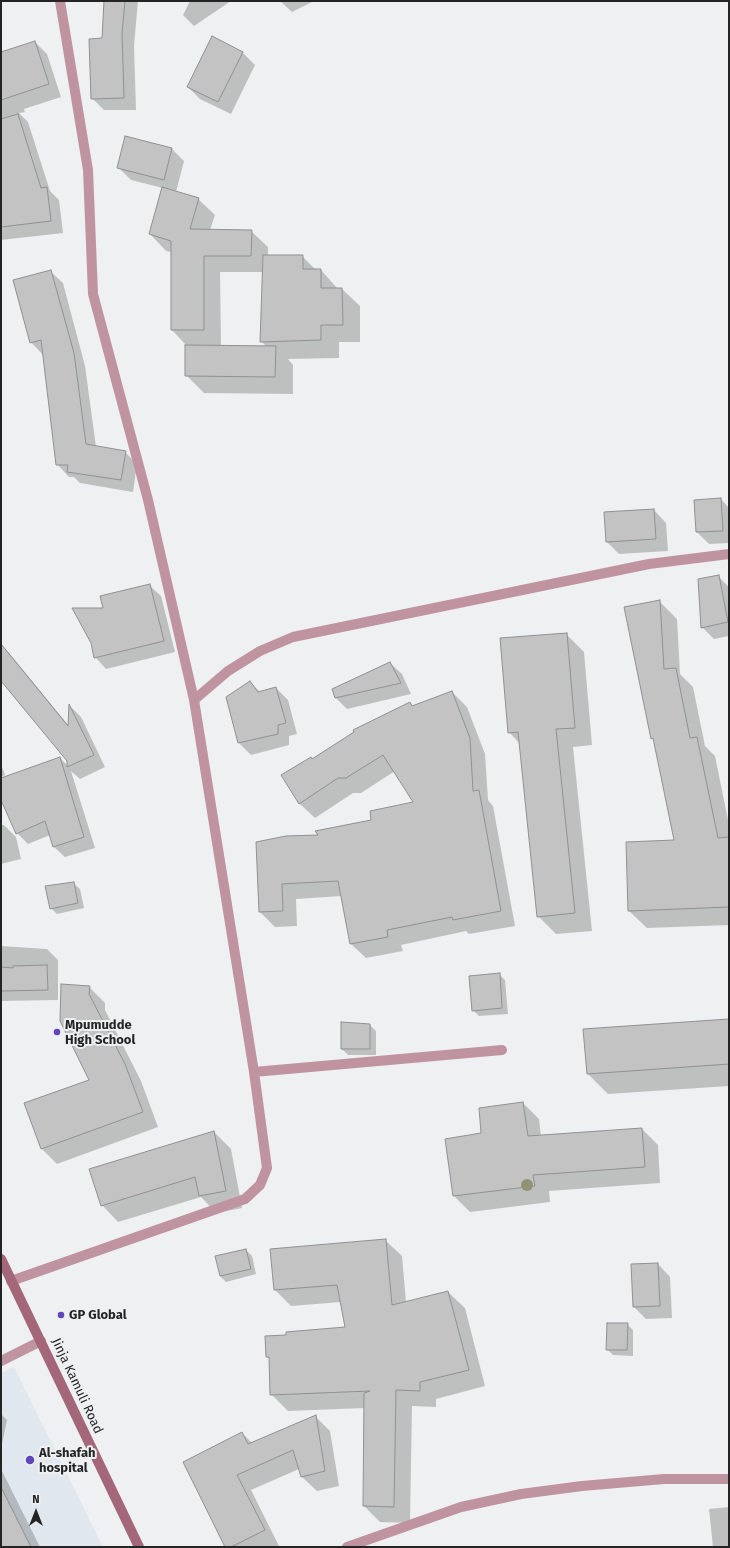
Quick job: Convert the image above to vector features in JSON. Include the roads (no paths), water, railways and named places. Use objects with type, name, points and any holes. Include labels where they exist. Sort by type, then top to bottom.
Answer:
[{"type":"main road","name":"Jinja Kamuli Road","points":[[1,1259],[139,1547]]},
{"type":"street","points":[[11,1280],[245,1199],[260,1185],[267,1168],[254,1072],[194,700],[148,500],[93,294],[88,170],[60,1]]},
{"type":"street","points":[[194,700],[228,671],[260,651],[293,637],[649,564],[729,554]]},
{"type":"street","points":[[254,1072],[502,1050]]},
{"type":"street","points":[[1,1360],[41,1341]]},
{"type":"street","points":[[347,1547],[461,1508],[521,1494],[582,1486],[664,1479],[729,1479]]},
{"type":"place","name":"Mpumudde High School","points":[[57,1032]]},
{"type":"place","name":"GP Global","points":[[61,1315]]},
{"type":"place","name":"Al-shafah hospital","points":[[30,1460]]}]
